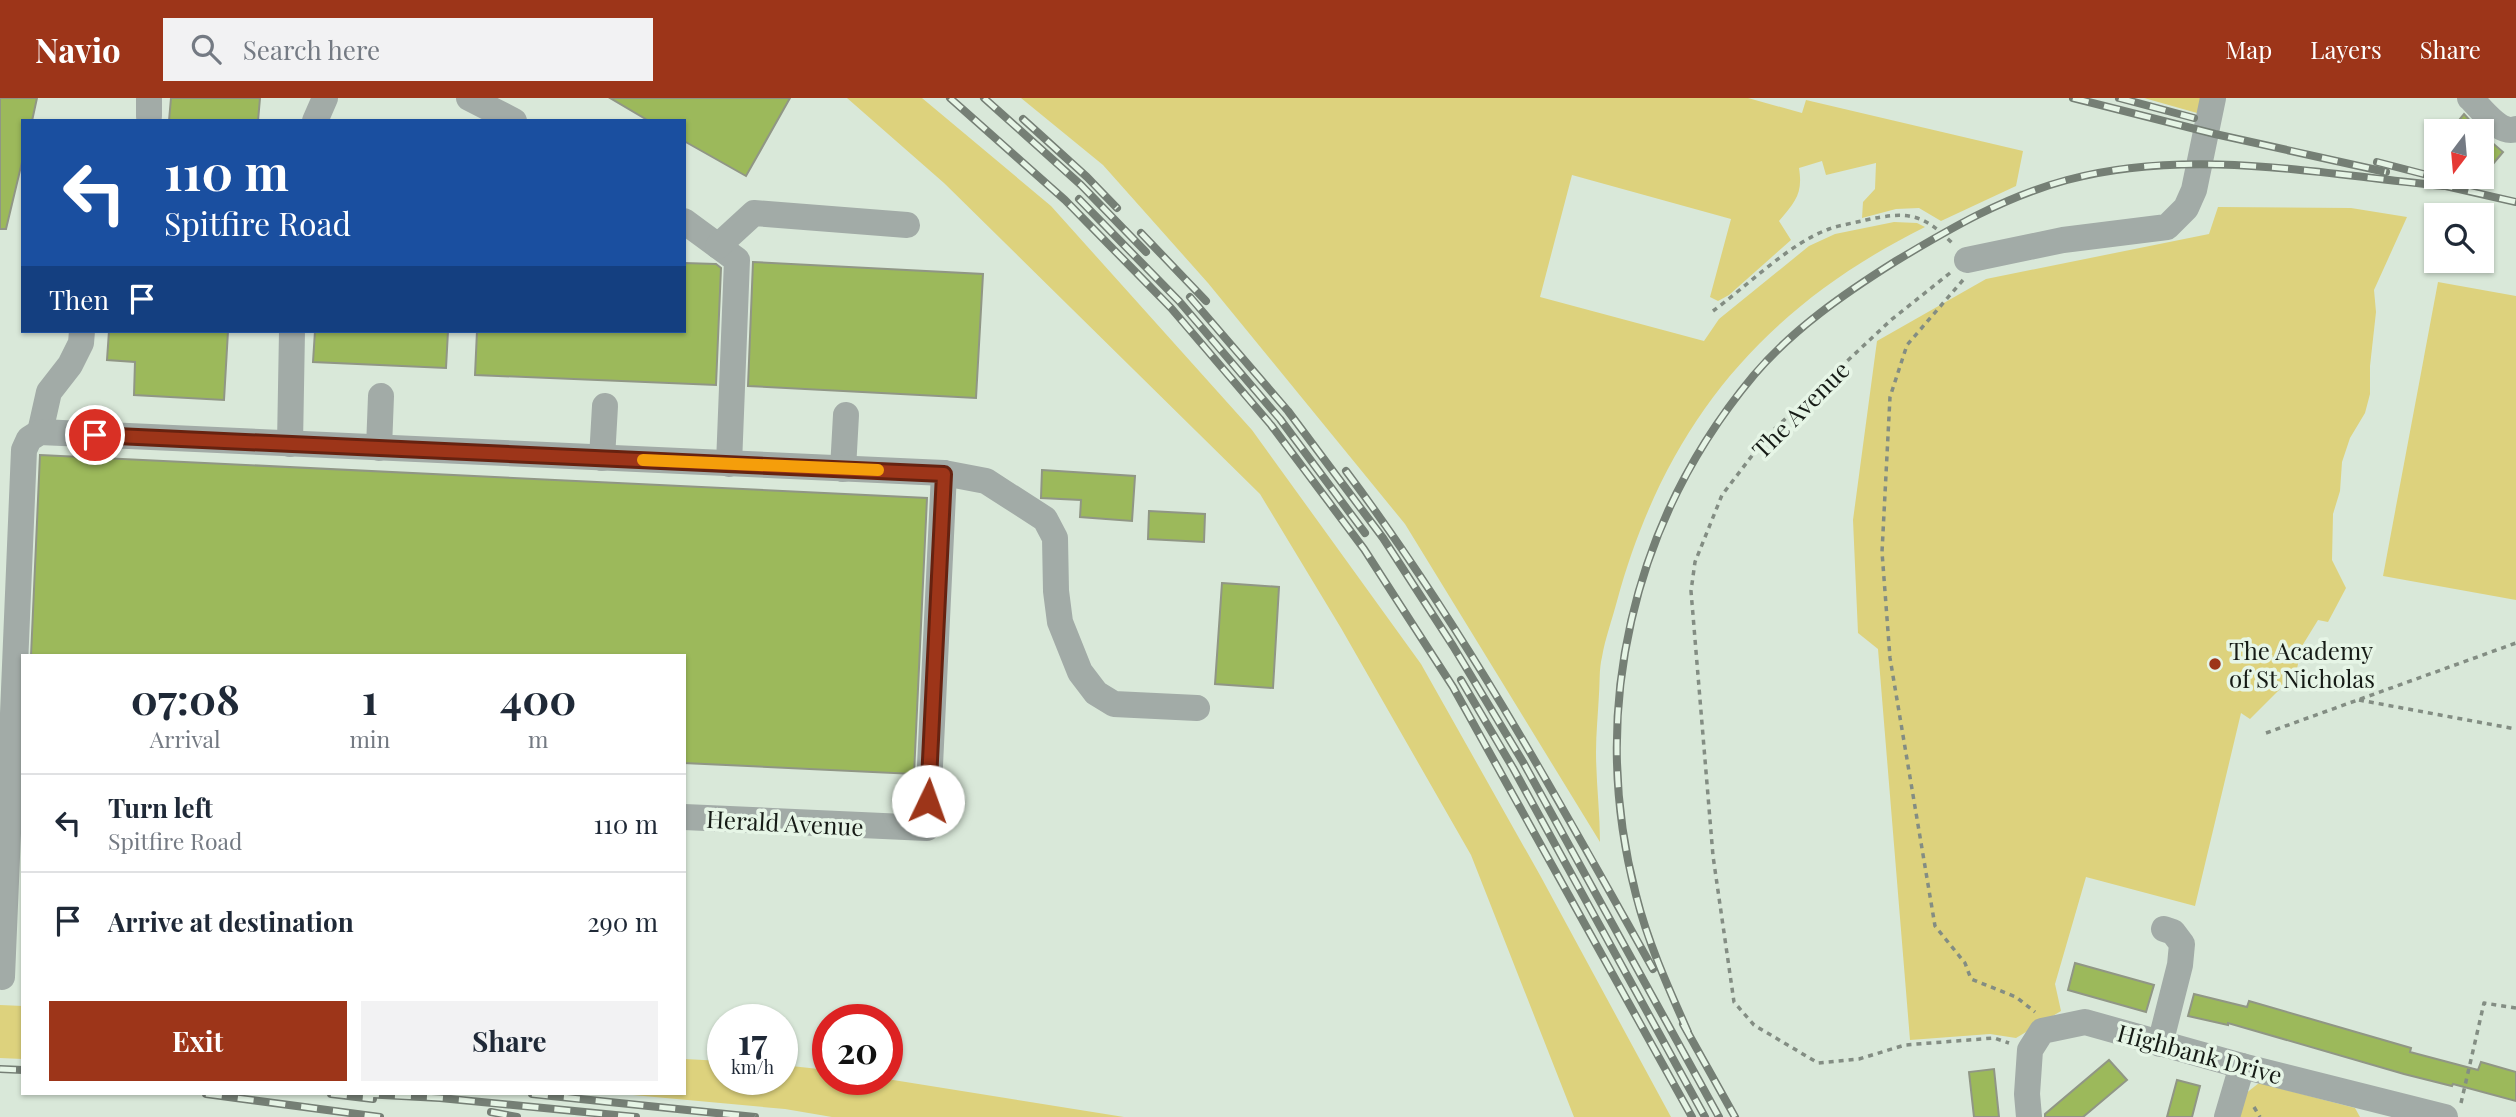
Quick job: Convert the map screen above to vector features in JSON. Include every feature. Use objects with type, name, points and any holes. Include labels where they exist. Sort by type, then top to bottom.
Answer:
[{"type":"street","points":[[1976,258],[2063,240],[2167,227],[2186,208],[2194,190],[2213,98]]},
{"type":"street","points":[[2470,98],[2501,128],[2511,131],[2516,129]]},
{"type":"street","points":[[482,101],[511,119]]},
{"type":"street","points":[[718,246],[754,213],[907,225]]},
{"type":"street","points":[[686,222],[737,260],[729,464]]},
{"type":"street","points":[[40,432],[49,392],[70,365],[82,333]]},
{"type":"street","points":[[290,443],[292,333]]},
{"type":"street","points":[[379,448],[381,396]]},
{"type":"street","points":[[602,458],[605,406]]},
{"type":"street","points":[[843,469],[846,415]]},
{"type":"street","points":[[8,978],[12,481],[29,439],[40,432],[944,474],[986,481],[1045,519],[1055,538],[1056,591],[1060,622],[1080,672],[1096,693],[1114,704],[1197,708]]},
{"type":"street","name":"Herald Avenue","points":[[686,817],[927,828],[944,474]]},
{"type":"street","points":[[2160,1044],[2180,965],[2182,944],[2173,932],[2164,929]]},
{"type":"street","name":"Highbank Drive","points":[[2049,1029],[2085,1022],[2242,1066],[2379,1109],[2452,1112]]},
{"type":"street","points":[[2029,1117],[2027,1094],[2030,1050],[2042,1031],[2049,1029]]},
{"type":"street","points":[[2227,1117],[2242,1066]]},
{"type":"path","points":[[1713,311],[1782,256],[1827,230],[1887,215],[1911,214],[1976,258],[1907,345],[1890,397],[1882,552],[1890,658],[1935,926],[1965,963],[1971,979],[2016,997],[2038,1015],[2049,1029]]},
{"type":"path","name":"The Avenue","points":[[1976,258],[1891,320],[1767,436],[1722,495],[1695,562],[1691,591],[1713,856],[1734,1002],[1754,1025],[1818,1063],[1859,1059],[1905,1045],[1994,1038],[2030,1050]]},
{"type":"path","points":[[2266,733],[2516,643]]},
{"type":"path","points":[[2357,700],[2516,729]]},
{"type":"path","points":[[2452,1112],[2484,1003],[2516,1008]]},
{"type":"shaded area","points":[[847,98],[922,98],[1051,206],[1252,430],[1421,664],[1541,877],[1671,1117],[1574,1117],[1471,855],[1341,628],[1260,494],[944,183]]},
{"type":"shaded area","points":[[1021,98],[1748,98],[1802,113],[1806,100],[2023,151],[2016,186],[1941,221],[1919,208],[1896,209],[1862,218],[1863,202],[1875,189],[1876,163],[1826,175],[1822,161],[1799,168],[1800,184],[1797,196],[1779,221],[1791,240],[1729,295],[1718,301],[1710,297],[1731,219],[1572,175],[1540,297],[1704,341],[1719,319],[1809,246],[1835,234],[1894,222],[1917,223],[1925,227],[1867,259],[1815,295],[1769,335],[1728,378],[1693,427],[1662,480],[1637,538],[1601,662],[1596,752],[1600,842],[1405,524],[1208,283],[1103,165]]},
{"type":"shaded area","points":[[2144,98],[2201,98],[2197,113]]},
{"type":"shaded area","name":"The Academy of St Nicholas","points":[[2218,207],[2351,208],[2407,217],[2374,290],[2376,312],[2370,394],[2365,413],[2350,438],[2342,462],[2340,491],[2333,514],[2332,560],[2346,588],[2328,622],[2318,620],[2302,646],[2296,673],[2250,719],[2241,713],[2195,906],[2086,877],[2055,984],[2061,1011],[2016,1038],[1990,1034],[1910,1040],[1878,649],[1858,633],[1853,520],[1877,341],[1986,279],[2209,234]]},
{"type":"shaded area","points":[[2438,282],[2516,296],[2516,600],[2383,576]]},
{"type":"shaded area","points":[[0,1005],[21,1006],[21,1059],[0,1058]]},
{"type":"shaded area","points":[[686,1059],[707,1060],[707,1095],[798,1095],[798,1067],[812,1068],[812,1095],[903,1095],[903,1082],[1124,1117],[832,1117],[785,1109],[633,1095],[686,1095]]},
{"type":"shaded area","points":[[2259,1083],[2355,1108],[2360,1117],[2234,1117],[2240,1098]]},
{"type":"building","points":[[0,98],[37,98],[32,119],[21,119],[21,166],[6,229],[0,229]]},
{"type":"building","points":[[171,98],[260,98],[258,119],[169,119]]},
{"type":"building","points":[[610,98],[790,98],[746,176],[686,142],[686,119],[646,119]]},
{"type":"building","points":[[2494,144],[2503,152],[2494,163]]},
{"type":"building","points":[[753,262],[983,274],[976,398],[748,386]]},
{"type":"building","points":[[686,263],[716,264],[721,268],[716,385],[475,375],[477,333],[686,333]]},
{"type":"building","points":[[109,333],[228,333],[224,400],[134,395],[135,362],[107,360]]},
{"type":"building","points":[[315,333],[448,333],[446,368],[313,362]]},
{"type":"building","points":[[40,455],[927,498],[914,774],[686,763],[686,654],[31,654]]},
{"type":"building","points":[[1042,470],[1135,476],[1132,521],[1080,517],[1081,500],[1041,498]]},
{"type":"building","points":[[1149,511],[1205,514],[1204,542],[1148,539]]},
{"type":"building","points":[[1222,583],[1279,587],[1273,688],[1215,684]]},
{"type":"building","points":[[2075,963],[2154,985],[2146,1012],[2068,990]]},
{"type":"building","points":[[2194,994],[2247,1007],[2249,1001],[2411,1048],[2410,1052],[2478,1070],[2481,1062],[2516,1072],[2516,1101],[2404,1074],[2228,1023],[2188,1016]]},
{"type":"building","points":[[2109,1060],[2127,1080],[2083,1117],[2045,1117],[2045,1114]]},
{"type":"building","points":[[1994,1069],[1999,1117],[1974,1117],[1969,1072]]},
{"type":"building","points":[[2177,1080],[2200,1086],[2192,1117],[2167,1117]]},
{"type":"railway","points":[[950,98],[1065,200],[1171,308],[1271,425],[1364,549],[1453,687],[1692,1117]]},
{"type":"railway","points":[[984,98],[1081,185],[1146,252]]},
{"type":"railway","points":[[2073,98],[2215,134],[2386,172]]},
{"type":"railway","points":[[2119,98],[2194,118]]},
{"type":"railway","points":[[1023,119],[1117,208]]},
{"type":"railway","points":[[2377,162],[2424,174]]},
{"type":"railway","points":[[1688,1032],[1646,930],[1622,826],[1617,757],[1620,688],[1631,621],[1650,555],[1677,492],[1712,432],[1754,375],[1785,342],[1820,313],[1896,261],[2000,204],[2067,180],[2113,170],[2207,164],[2303,170],[2424,184]]},
{"type":"railway","points":[[2459,189],[2516,202]]},
{"type":"railway","points":[[1079,199],[1179,301],[1280,419],[1365,533]]},
{"type":"railway","points":[[1141,233],[1206,301]]},
{"type":"railway","points":[[1190,297],[1288,411],[1383,538],[1453,646],[1523,762],[1719,1117]]},
{"type":"railway","points":[[1346,471],[1389,530],[1470,652],[1653,969]]},
{"type":"railway","points":[[1461,680],[1513,768],[1705,1117]]},
{"type":"railway","points":[[1683,1024],[1735,1117]]},
{"type":"railway","points":[[0,1069],[21,1070]]},
{"type":"railway","points":[[214,1095],[380,1117]]},
{"type":"railway","points":[[339,1095],[373,1099]]},
{"type":"railway","points":[[382,1095],[636,1117]]},
{"type":"railway","points":[[542,1095],[755,1117]]},
{"type":"railway","points":[[491,1112],[517,1117]]},
{"type":"slow traffic","points":[[643,460],[878,470]]},
{"type":"place","name":"The Academy of St Nicholas","points":[[2215,664]]},
{"type":"route","points":[[95,435],[944,474],[928,801]]}]
